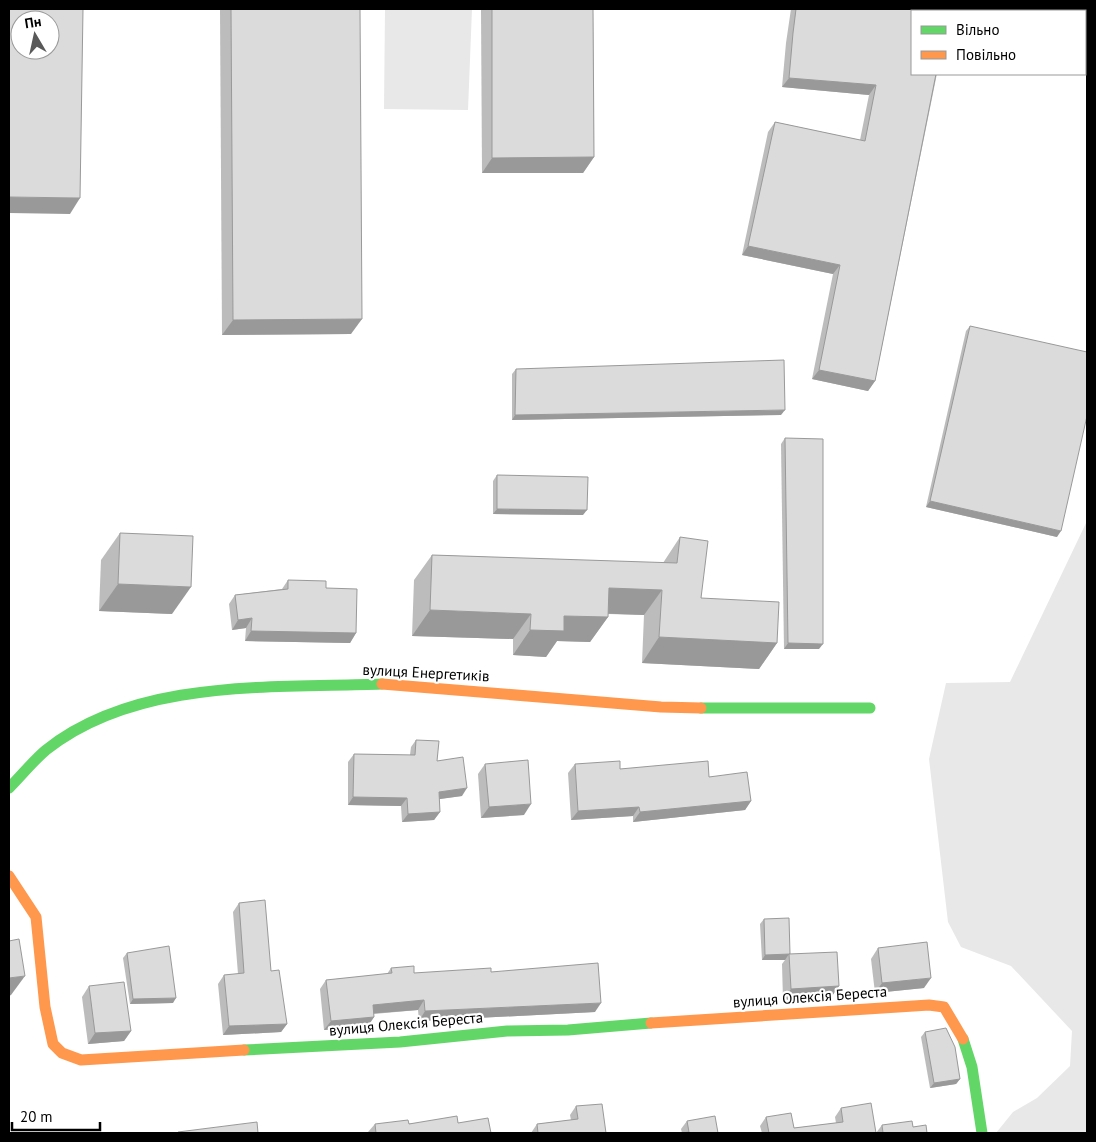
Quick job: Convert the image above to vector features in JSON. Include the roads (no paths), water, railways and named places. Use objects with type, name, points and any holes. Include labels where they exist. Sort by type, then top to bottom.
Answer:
[{"type":"street","name":"вулиця Енергетиків","points":[[9,788],[46,750],[99,719],[162,697],[190,693],[350,684],[385,684],[661,707],[757,709],[870,708]]},
{"type":"street","name":"вулиця Олексія Береста","points":[[9,876],[36,917],[45,1007],[53,1044],[62,1053],[81,1060],[159,1054],[400,1042],[507,1031],[568,1030],[705,1018],[760,1017],[929,1005],[944,1007],[963,1036],[970,1055],[982,1133]]}]
